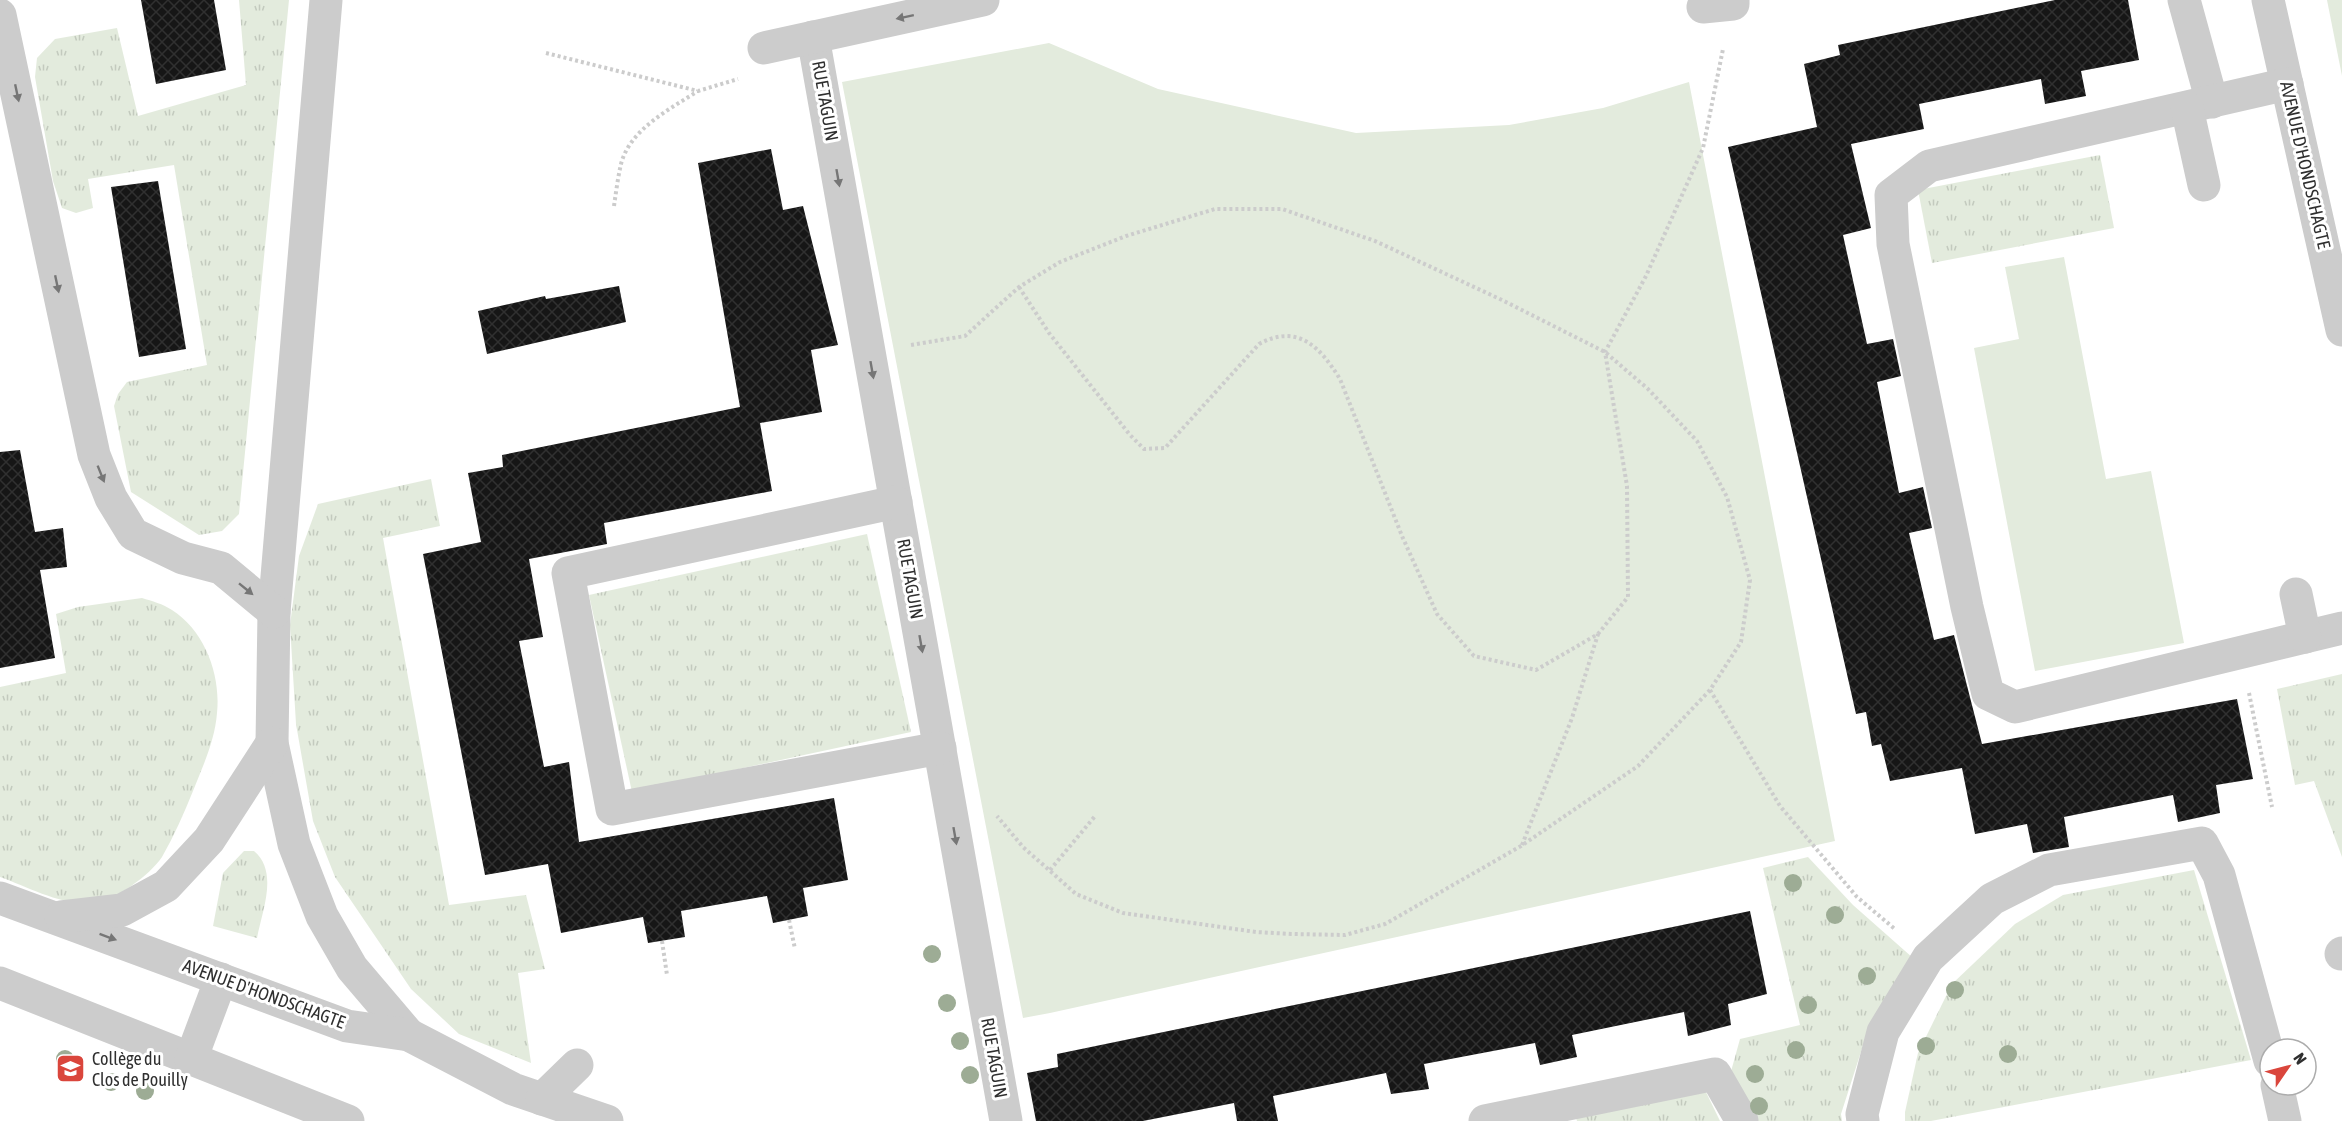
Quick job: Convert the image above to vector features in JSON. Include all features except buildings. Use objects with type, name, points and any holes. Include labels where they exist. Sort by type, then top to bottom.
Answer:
[{"type":"street","points":[[326,0],[274,612],[272,743],[294,844],[322,916],[352,968],[409,1035]]},
{"type":"street","points":[[764,48],[983,0]]},
{"type":"street","points":[[2184,0],[2200,105],[2204,185]]},
{"type":"street","name":"AVENUE D'HONDSCHAGTE","points":[[2268,0],[2342,330]]},
{"type":"street","points":[[0,15],[94,455],[111,498],[134,534],[183,558],[220,568],[274,612]]},
{"type":"street","name":"RUE TAGUIN","points":[[813,37],[1006,1121]]},
{"type":"street","points":[[2287,84],[1929,166],[1891,195],[1893,244],[1967,607],[1988,694],[2015,707],[2342,628]]},
{"type":"street","points":[[896,502],[567,573],[612,809],[940,748]]},
{"type":"street","points":[[2296,594],[2305,637]]},
{"type":"street","points":[[53,917],[122,910],[166,886],[209,840],[272,743]]},
{"type":"street","points":[[1863,1121],[1862,1114],[1883,1032],[1928,958],[1992,899],[2049,870],[2202,843],[2219,875],[2264,1037]]},
{"type":"street","name":"AVENUE D'HONDSCHAGTE","points":[[0,898],[347,1026],[409,1035],[513,1089],[607,1121]]},
{"type":"street","points":[[191,1059],[221,978]]},
{"type":"street","points":[[0,983],[348,1121]]},
{"type":"street","points":[[542,1099],[577,1065]]},
{"type":"street","points":[[1485,1121],[1715,1074],[1742,1121]]},
{"type":"street","points":[[2280,1097],[2285,1121]]},
{"type":"path","points":[[1019,287],[1049,333],[1130,435],[1144,449],[1165,448],[1259,344],[1273,337],[1283,336],[1312,343],[1327,357],[1340,379],[1402,536],[1437,614],[1474,656],[1536,670],[1598,634],[1628,597],[1627,486],[1605,352],[1646,276],[1703,148],[1730,3]]},
{"type":"path","points":[[614,206],[621,162],[631,143],[641,131],[698,91],[747,76],[764,48]]},
{"type":"path","points":[[546,53],[698,91]]},
{"type":"path","points":[[869,352],[965,336],[1019,287],[1060,262],[1126,236],[1215,209],[1282,209],[1375,241],[1502,300],[1605,352],[1648,389],[1697,441],[1727,497],[1750,580],[1741,642],[1710,690],[1638,766],[1521,846],[1385,924],[1345,935],[1256,932],[1123,913],[1076,894],[1023,847],[993,811]]},
{"type":"path","points":[[1521,846],[1572,718],[1598,634]]},
{"type":"path","points":[[2241,653],[2271,807]]},
{"type":"path","points":[[1710,690],[1780,806],[1857,897],[1928,958]]},
{"type":"path","points":[[1050,870],[1095,815]]},
{"type":"path","points":[[789,920],[795,949]]},
{"type":"path","points":[[662,941],[667,975]]},
{"type":"green space","points":[[239,0],[289,0],[239,514],[222,531],[199,535],[131,492],[114,406],[118,394],[127,382],[207,365],[174,165],[88,179],[93,208],[76,213],[62,208],[53,181],[35,77],[37,58],[55,39],[117,28],[138,116],[246,85]]},
{"type":"green space","points":[[2327,0],[2342,0],[2342,76]]},
{"type":"green space","points":[[1049,43],[1158,89],[1356,133],[1509,125],[1603,108],[1689,82],[1835,841],[1023,1018],[842,82]]},
{"type":"green space","points":[[2100,155],[2114,228],[1932,263],[1918,190]]},
{"type":"green space","points":[[2064,257],[2106,479],[2151,471],[2184,643],[2035,671],[1974,348],[2019,339],[2005,267]]},
{"type":"green space","points":[[431,479],[440,526],[383,538],[449,905],[526,895],[545,969],[518,973],[531,1063],[459,1034],[411,989],[335,877],[313,821],[296,724],[290,625],[299,556],[318,504]]},
{"type":"green space","points":[[867,534],[911,732],[632,792],[589,595]]},
{"type":"green space","points":[[142,598],[172,610],[194,630],[202,642],[213,669],[218,699],[211,743],[171,841],[162,857],[149,872],[131,886],[110,898],[91,903],[68,901],[0,877],[0,687],[66,673],[56,614],[78,607]]},
{"type":"green space","points":[[2342,674],[2342,857],[2314,781],[2295,785],[2277,689]]},
{"type":"green space","points":[[244,851],[254,851],[262,860],[266,870],[267,892],[257,938],[213,926],[223,873]]},
{"type":"green space","points":[[1808,857],[1853,905],[1913,958],[1867,1033],[1841,1114],[1842,1121],[1755,1121],[1730,1075],[1740,1039],[1800,1025],[1763,868]]},
{"type":"green space","points":[[2194,870],[2251,1060],[1931,1121],[1905,1121],[1918,1053],[1952,984],[2015,924],[2063,895]]},
{"type":"green space","points":[[1705,1090],[1720,1121],[1577,1121],[1574,1112]]},
{"type":"place","name":"Collège du Clos de Pouilly","points":[[71,1069]]}]
